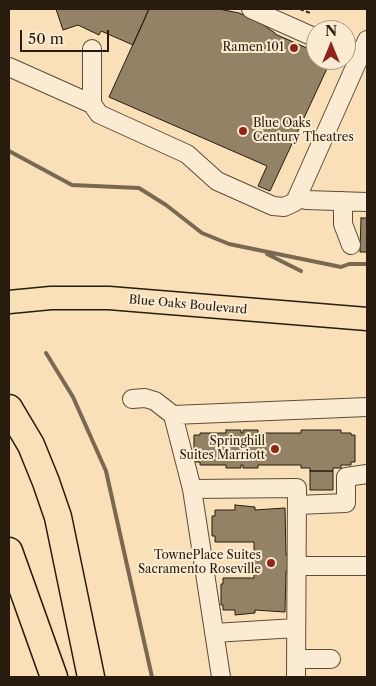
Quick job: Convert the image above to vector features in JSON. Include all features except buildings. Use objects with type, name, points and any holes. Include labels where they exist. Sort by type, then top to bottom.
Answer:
[{"type":"highway","points":[[9,408],[31,445],[58,517],[91,677]]},
{"type":"highway","points":[[9,551],[54,677]]},
{"type":"main road","name":"Blue Oaks Boulevard","points":[[9,302],[51,298],[109,298],[367,319]]},
{"type":"lane","points":[[251,9],[306,34]]},
{"type":"lane","points":[[9,67],[92,104],[99,114],[187,154],[217,181],[273,206],[284,207],[295,202],[357,56],[367,40]]},
{"type":"lane","points":[[92,49],[92,104]]},
{"type":"lane","points":[[297,196],[306,200],[367,202]]},
{"type":"lane","points":[[344,202],[343,224],[351,245]]},
{"type":"lane","points":[[132,399],[145,398],[155,401],[173,415],[192,489],[221,677]]},
{"type":"lane","points":[[173,415],[367,407]]},
{"type":"lane","points":[[297,505],[346,503],[346,477],[367,474]]},
{"type":"lane","points":[[192,489],[297,488],[296,677]]},
{"type":"lane","points":[[297,566],[367,566]]},
{"type":"lane","points":[[214,633],[296,628]]},
{"type":"lane","points":[[296,659],[331,659]]},
{"type":"path","points":[[300,9],[310,13]]},
{"type":"waterway","points":[[9,151],[72,185],[139,188],[166,205],[202,233],[229,244],[341,267],[349,264],[367,264]]},
{"type":"waterway","points":[[267,254],[301,271]]},
{"type":"waterway","points":[[46,353],[73,397],[106,471],[152,677]]},
{"type":"place","name":"Ramen 101","points":[[294,48]]},
{"type":"place","name":"Blue Oaks Century Theatres","points":[[243,131]]},
{"type":"place","name":"Springhill Suites Marriott","points":[[275,449]]},
{"type":"place","name":"TownePlace Suites Sacramento Roseville","points":[[271,563]]}]
